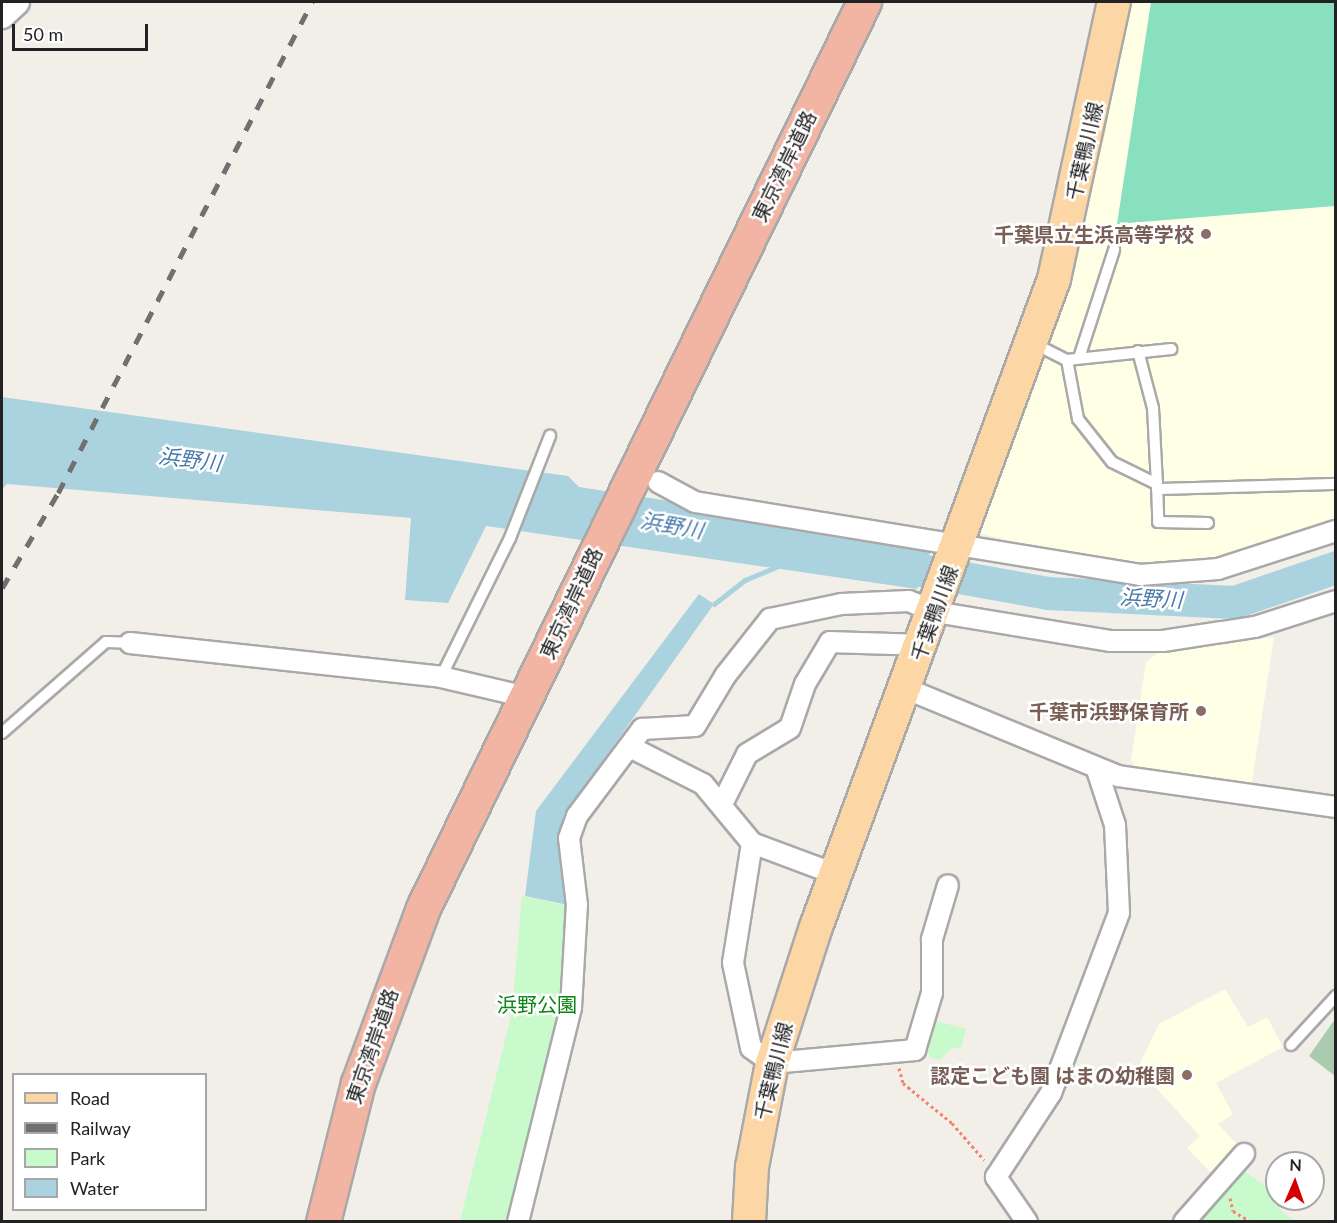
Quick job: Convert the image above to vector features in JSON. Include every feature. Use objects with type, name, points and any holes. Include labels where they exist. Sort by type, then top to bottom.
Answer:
[{"type":"highway","name":"東京湾岸道路","points":[[323,1221],[358,1083],[406,950],[517,693],[842,2]]},
{"type":"highway","name":"東京湾岸道路","points":[[616,486],[864,2]]},
{"type":"highway","name":"東京湾岸道路","points":[[302,1221],[336,1084],[383,947],[517,693]]},
{"type":"main road","name":"千葉鴨川線","points":[[749,1221],[752,1167],[772,1063],[835,874],[907,689],[1033,343],[1082,163],[1114,2]]},
{"type":"street","points":[[2,15],[16,2]]},
{"type":"street","points":[[658,482],[695,502],[959,542],[1140,575],[1218,569],[1335,531]]},
{"type":"street","points":[[518,1221],[571,1008],[577,905],[569,838],[588,798],[642,729],[695,726],[724,676],[770,619],[880,601],[909,601],[936,610],[1110,641],[1163,641],[1255,627],[1335,601]]},
{"type":"street","points":[[722,804],[747,754],[790,728],[806,684],[830,642],[923,645]]},
{"type":"street","points":[[130,643],[441,676],[517,693]]},
{"type":"street","points":[[907,689],[1097,770],[1335,807]]},
{"type":"street","points":[[630,747],[703,783],[752,843],[835,874]]},
{"type":"street","points":[[1028,1221],[996,1177],[1051,1093],[1112,942],[1120,872],[1115,825],[1097,770]]},
{"type":"street","points":[[752,843],[733,963],[751,1048],[772,1063],[915,1050],[932,993],[932,939],[948,885]]},
{"type":"street","points":[[1184,1221],[1244,1154]]},
{"type":"lane","points":[[1114,250],[1073,359],[1078,418],[1112,462],[1157,486],[1335,484]]},
{"type":"lane","points":[[1033,343],[1073,359],[1171,349]]},
{"type":"lane","points":[[1138,351],[1153,408],[1158,522],[1208,523]]},
{"type":"lane","points":[[441,676],[510,538],[550,436]]},
{"type":"lane","points":[[2,733],[106,642],[130,643]]},
{"type":"lane","points":[[1291,1045],[1335,996]]},
{"type":"path","points":[[895,1052],[903,1083],[952,1123],[996,1177]]},
{"type":"path","points":[[1225,1175],[1233,1211],[1251,1221]]},
{"type":"shaded area","name":"千葉県立生浜高等学校","points":[[1126,2],[1335,2],[1335,523],[1287,546],[1190,565],[1112,564],[976,533],[1049,333],[1105,135]]},
{"type":"shaded area","name":"千葉市浜野保育所","points":[[1274,637],[1251,788],[1138,771],[1131,760],[1146,662],[1159,652]]},
{"type":"shaded area","name":"認定こども園 はまの幼稚園","points":[[1225,989],[1248,1027],[1267,1017],[1283,1047],[1216,1083],[1233,1114],[1218,1124],[1241,1148],[1213,1175],[1187,1148],[1200,1136],[1138,1068],[1159,1024]]},
{"type":"shaded area","points":[[1335,1019],[1335,1076],[1309,1056]]},
{"type":"green space","points":[[1151,2],[1335,2],[1335,206],[1117,224]]},
{"type":"green space","name":"浜野公園","points":[[522,896],[564,905],[560,1008],[506,1221],[460,1221],[512,1012]]},
{"type":"green space","points":[[932,1020],[966,1029],[961,1048],[952,1048],[940,1060],[930,1057],[924,1047]]},
{"type":"green space","points":[[1240,1168],[1265,1186],[1265,1211],[1282,1211],[1295,1221],[1191,1222]]},
{"type":"water","points":[[2,397],[568,476],[579,487],[934,542],[917,589],[486,526],[448,603],[405,600],[411,518],[7,484],[2,489]]},
{"type":"water","points":[[699,594],[714,604],[563,817],[567,818],[568,905],[525,896],[536,811]]},
{"type":"waterway","name":"浜野川","points":[[881,563],[1048,593],[1234,602],[1336,567]]},
{"type":"waterway","points":[[714,604],[745,580],[776,567]]},
{"type":"waterway","points":[[564,957],[566,905]]},
{"type":"railway","points":[[2,588],[58,493],[312,2]]},
{"type":"place","name":"千葉県立生浜高等学校","points":[[1206,234]]},
{"type":"place","name":"千葉市浜野保育所","points":[[1201,711]]},
{"type":"place","name":"認定こども園 はまの幼稚園","points":[[1187,1075]]}]
